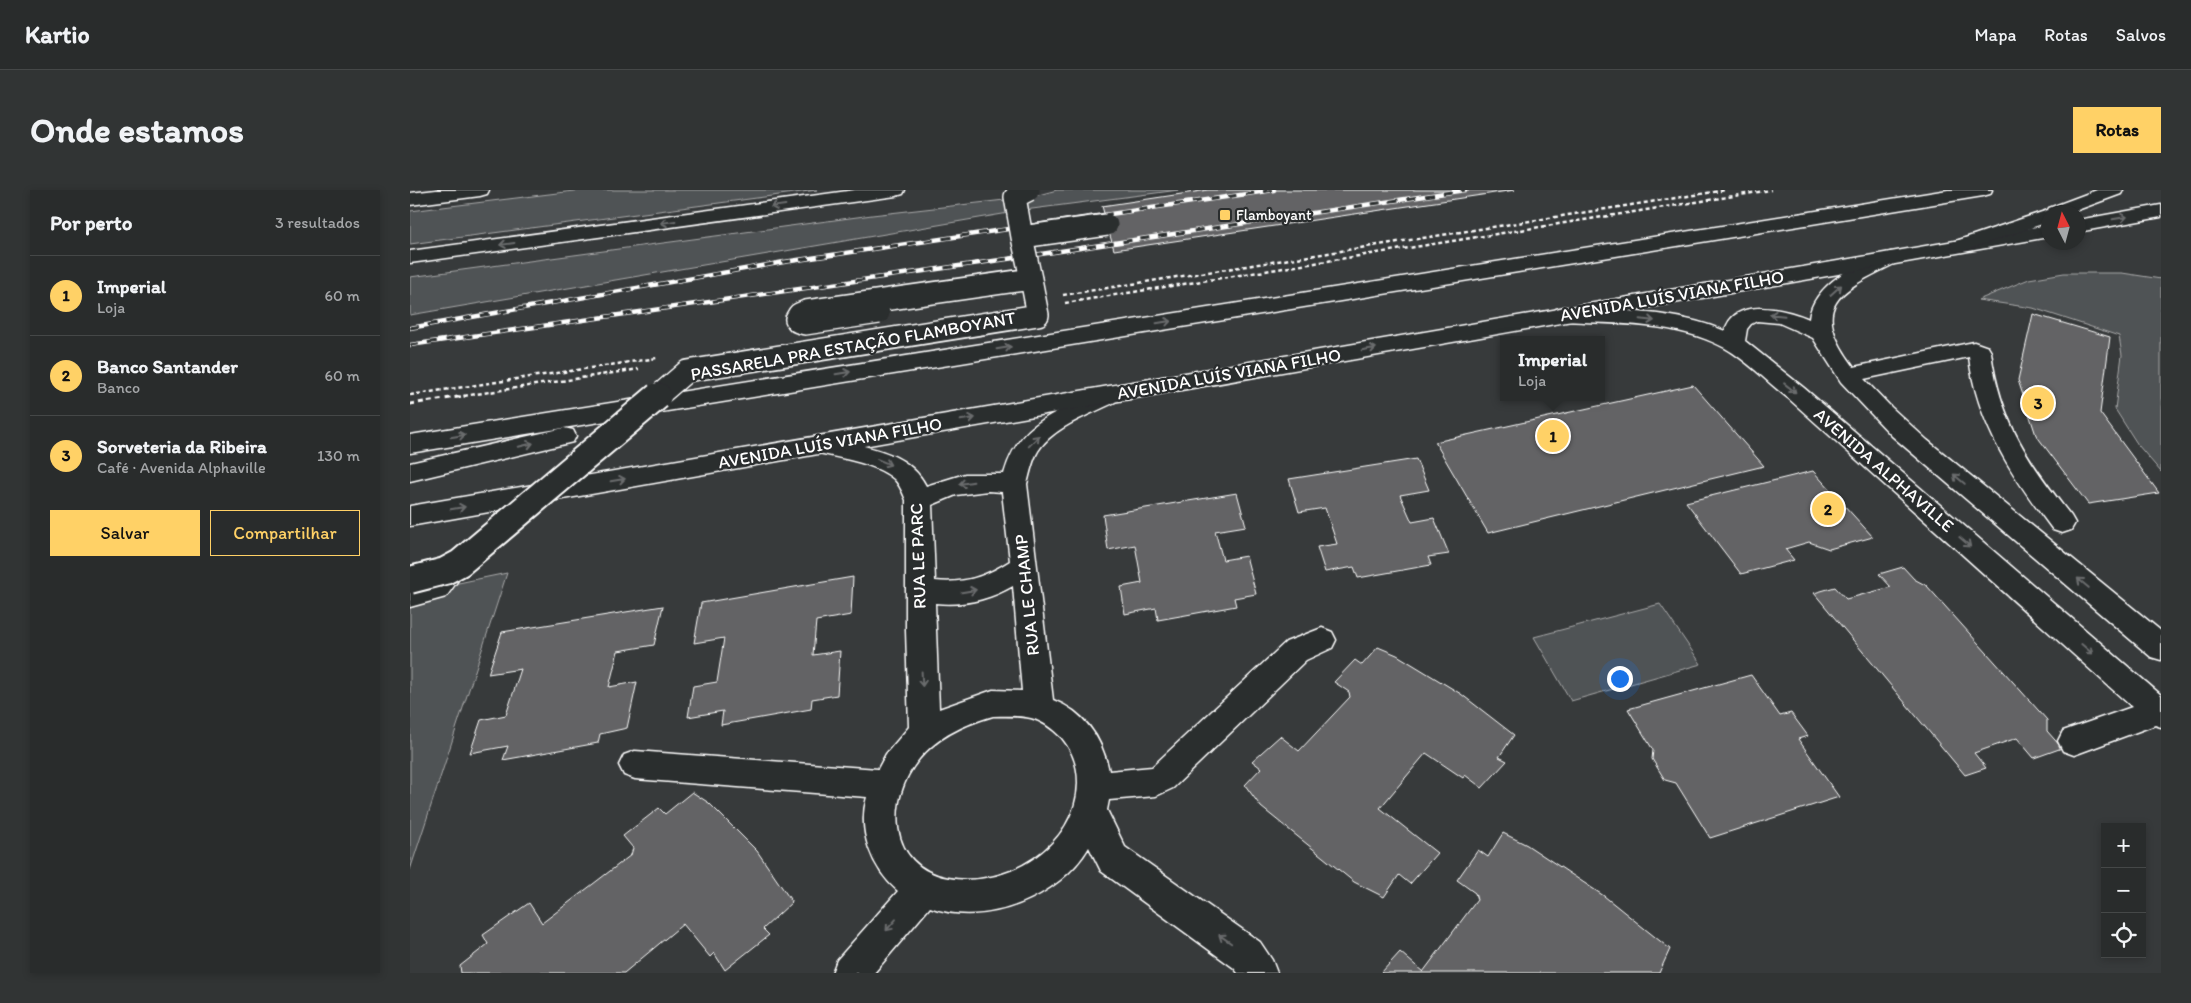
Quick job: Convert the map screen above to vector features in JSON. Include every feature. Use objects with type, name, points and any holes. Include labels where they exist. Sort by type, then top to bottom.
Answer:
[{"type":"main road","points":[[419,195],[480,190]]},
{"type":"main road","points":[[410,257],[896,190]]},
{"type":"main road","points":[[879,313],[805,324],[798,322],[796,319],[806,311],[1031,279],[1015,197],[1029,190]]},
{"type":"main road","points":[[410,444],[1983,190]]},
{"type":"main road","points":[[2074,205],[2114,190]]},
{"type":"main road","points":[[2086,225],[2161,211]]},
{"type":"main road","points":[[1960,246],[2041,218]]},
{"type":"main road","points":[[1022,237],[1107,225]]},
{"type":"main road","name":"AVENIDA LUÍS VIANA FILHO","points":[[410,516],[2041,232]]},
{"type":"main road","points":[[1891,258],[1842,284],[1826,299],[1820,312],[1822,333],[1834,356],[1879,408],[1911,439],[2161,648]]},
{"type":"main road","name":"PASSARELA PRA ESTAÇÃO FLAMBOYANT","points":[[410,580],[445,571],[460,563],[687,371],[1038,315],[1031,279]]},
{"type":"main road","name":"AVENIDA ALPHAVILLE","points":[[1564,314],[1665,322],[1701,330],[1734,344],[1796,393],[2159,713]]},
{"type":"main road","points":[[1734,344],[1733,332],[1737,324],[1748,317],[1765,314],[1790,318],[1822,333]]},
{"type":"main road","points":[[1849,374],[1974,349],[1978,350],[1980,352],[1981,377],[1989,406],[2007,443],[2028,479],[2062,523]]},
{"type":"main road","points":[[410,472],[813,378]]},
{"type":"main road","points":[[919,500],[956,484],[975,481],[997,481],[1014,484],[1020,463],[1029,445],[1048,426],[1107,396]]},
{"type":"main road","name":"RUA LE PARC","points":[[820,445],[886,462],[908,478],[919,500],[920,630],[925,732]]},
{"type":"main road","name":"RUA LE CHAMP","points":[[1014,484],[1038,707]]},
{"type":"main road","points":[[921,590],[946,594],[974,591],[1002,581],[1024,566]]},
{"type":"main road","points":[[410,596],[436,589],[447,576]]},
{"type":"main road","points":[[1092,799],[1156,782],[1162,778],[1296,650],[1322,640]]},
{"type":"main road","points":[[1017,702],[1038,707],[1067,721],[1087,746],[1095,776],[1092,799],[1076,840],[1053,865],[1023,885],[988,896],[954,898],[923,889],[898,870],[883,844],[879,815],[886,784],[902,756],[925,732],[946,718],[970,708],[1017,702]]},
{"type":"main road","points":[[2074,741],[2159,713]]},
{"type":"main road","points":[[635,765],[886,784]]},
{"type":"main road","points":[[1092,799],[1102,838],[1113,859],[1247,955],[1259,973]]},
{"type":"main road","points":[[850,973],[923,889]]},
{"type":"path","points":[[1061,295],[1726,190]]},
{"type":"path","points":[[1063,303],[1770,190]]},
{"type":"path","points":[[410,395],[666,356]]},
{"type":"path","points":[[410,404],[644,368]]},
{"type":"shaded area","points":[[582,190],[817,190],[410,244],[410,211]]},
{"type":"shaded area","points":[[1057,190],[1179,190],[1032,209],[410,315],[410,277],[872,215],[1031,197]]},
{"type":"shaded area","points":[[2064,273],[2122,273],[2161,279],[2161,472],[2138,445],[2115,409],[2122,355],[2119,336],[2033,308],[1978,300],[2029,279]]},
{"type":"shaded area","points":[[507,573],[410,870],[410,593]]},
{"type":"shaded area","points":[[1660,604],[1701,664],[1571,701],[1534,637]]},
{"type":"building","name":"Flamboyant","points":[[1208,190],[1515,190],[1114,250],[1102,206]]},
{"type":"building","points":[[2033,314],[2110,337],[2100,413],[2159,493],[2088,504],[2036,435],[2018,380]]},
{"type":"building","points":[[1693,385],[1764,466],[1488,533],[1435,442]]},
{"type":"building","points":[[1416,459],[1429,490],[1400,495],[1412,522],[1434,518],[1449,554],[1428,557],[1431,565],[1358,578],[1354,567],[1325,572],[1317,547],[1337,544],[1325,508],[1299,512],[1289,479]]},
{"type":"building","points":[[1813,471],[1873,537],[1829,549],[1809,542],[1785,549],[1794,560],[1741,574],[1686,502]]},
{"type":"building","points":[[1237,493],[1246,526],[1215,531],[1223,560],[1246,556],[1256,594],[1234,598],[1236,606],[1158,620],[1156,608],[1125,614],[1121,587],[1142,583],[1135,545],[1108,550],[1103,515]]},
{"type":"building","points":[[1903,567],[1914,579],[1927,586],[2047,720],[2047,731],[2062,748],[2034,758],[2017,738],[1974,753],[1986,768],[1965,775],[1814,593],[1835,587],[1846,599],[1891,587],[1879,574]]},
{"type":"building","points":[[853,577],[851,615],[816,621],[813,655],[840,651],[837,695],[812,699],[811,709],[721,725],[723,711],[688,717],[693,686],[717,682],[724,638],[694,643],[701,603]]},
{"type":"building","points":[[663,606],[654,645],[618,651],[609,687],[637,682],[627,728],[600,734],[598,743],[503,760],[508,746],[470,753],[481,720],[506,715],[521,669],[488,674],[502,632]]},
{"type":"building","points":[[1378,647],[1397,655],[1461,694],[1514,735],[1499,757],[1507,761],[1482,788],[1465,775],[1463,778],[1426,753],[1380,808],[1437,853],[1410,884],[1399,875],[1384,897],[1354,882],[1261,807],[1245,785],[1261,768],[1252,761],[1280,736],[1299,751],[1350,697],[1349,692],[1334,682],[1355,660],[1362,665]]},
{"type":"building","points":[[1751,675],[1780,716],[1791,713],[1808,736],[1798,739],[1839,797],[1710,838],[1676,783],[1665,780],[1652,759],[1653,750],[1628,709]]},
{"type":"building","points":[[692,792],[709,803],[757,851],[792,902],[763,929],[769,935],[725,970],[714,953],[710,957],[683,924],[624,973],[461,973],[460,966],[488,944],[483,935],[529,903],[542,923],[631,855],[633,848],[623,836],[659,808],[665,814]]},
{"type":"building","points":[[1503,833],[1527,845],[1604,896],[1670,949],[1659,973],[1381,973],[1400,952],[1423,972],[1477,900],[1475,893],[1457,880],[1478,850],[1488,857]]},
{"type":"railway","points":[[410,328],[784,262],[1274,190]]},
{"type":"railway","points":[[410,345],[1021,257],[1465,190]]},
{"type":"place","name":"Flamboyant","points":[[1225,215]]},
{"type":"place","name":"Sorveteria da Ribeira","points":[[2038,403]]},
{"type":"place","name":"Imperial","points":[[1553,436]]},
{"type":"place","name":"Banco Santander","points":[[1828,509]]}]
